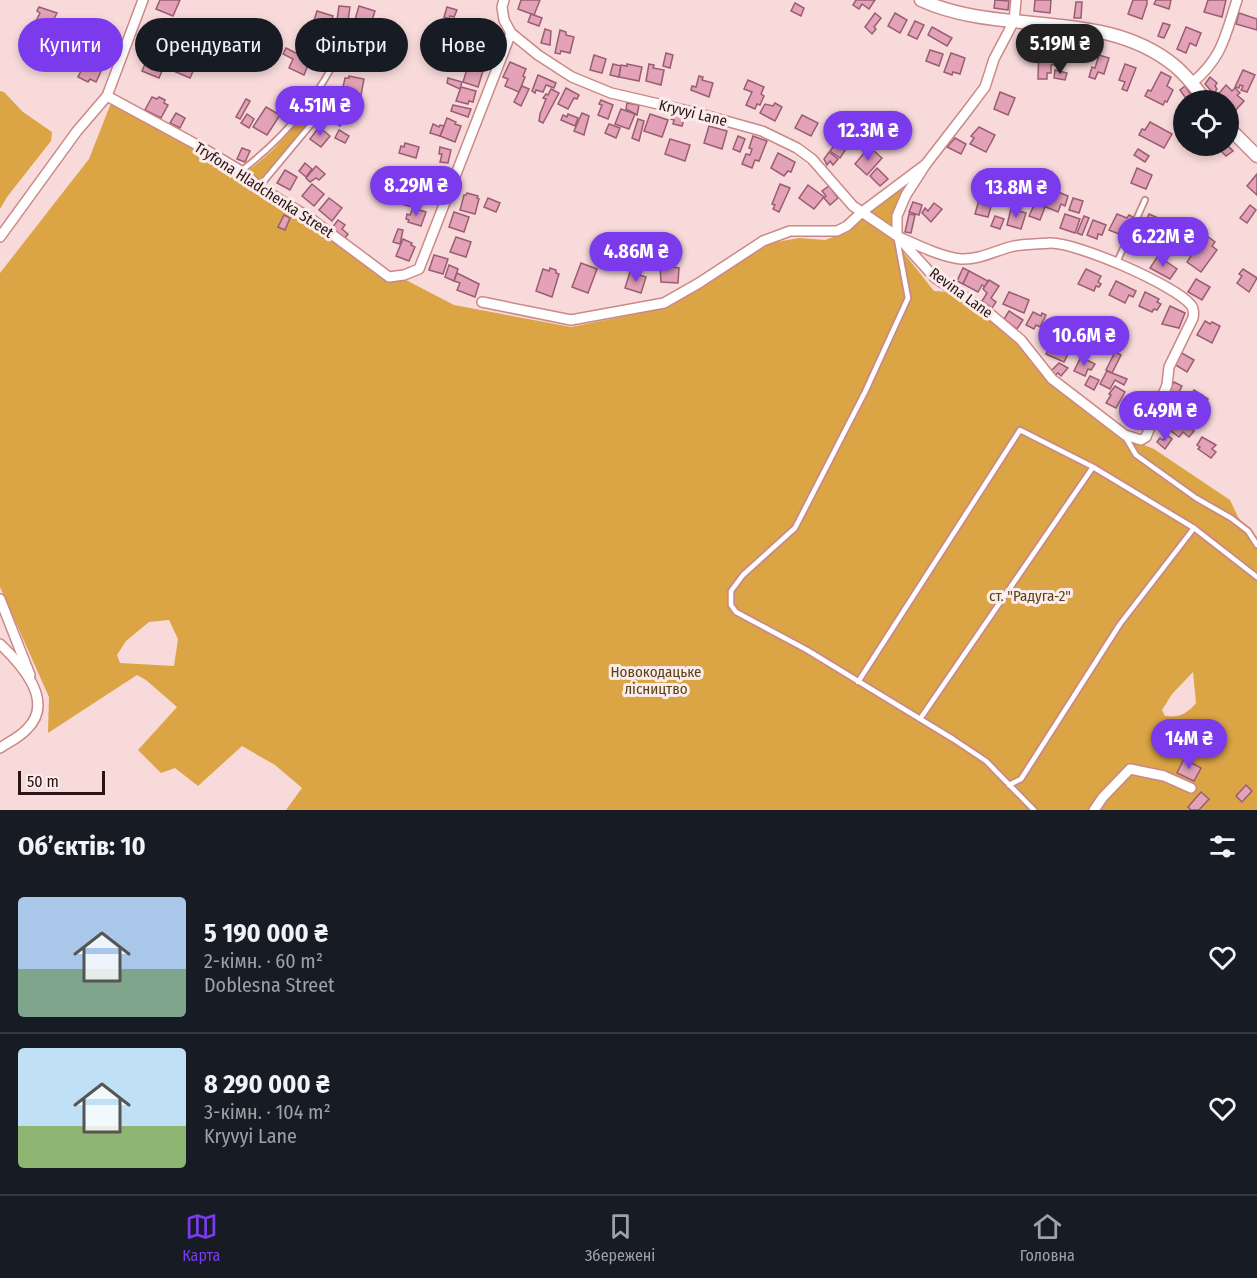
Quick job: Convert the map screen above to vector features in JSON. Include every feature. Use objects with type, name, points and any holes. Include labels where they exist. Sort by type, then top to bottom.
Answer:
[{"type":"street","points":[[0,237],[77,131],[107,96],[143,0]]},
{"type":"street","points":[[504,0],[502,7],[504,20],[511,33]]},
{"type":"street","points":[[921,0],[938,8],[963,15],[1065,27],[1132,41],[1158,54],[1175,66],[1197,90]]},
{"type":"street","points":[[897,236],[897,216],[906,195],[926,164],[985,87],[994,59],[1014,21],[1016,0]]},
{"type":"street","points":[[1192,83],[1207,71],[1221,50],[1237,0]]},
{"type":"street","name":"Tryfona Hladchenka Street","points":[[107,96],[241,171],[259,187],[310,218],[389,277],[404,275],[419,270],[511,33]]},
{"type":"street","name":"Kryvyi Lane","points":[[511,33],[538,55],[572,77],[611,93],[762,131],[784,141],[812,159],[853,206],[862,212]]},
{"type":"street","points":[[1239,138],[1257,156]]},
{"type":"street","points":[[482,302],[571,320],[664,303],[763,241],[790,231],[837,231],[847,226],[926,164]]},
{"type":"street","name":"Revina Lane","points":[[862,212],[897,236],[919,246],[960,259],[976,258],[1014,246],[1054,243],[1117,262],[1186,300],[1194,310],[1193,318],[1169,367],[1167,385],[1146,437],[1141,440],[1125,435],[1052,379],[1021,340],[988,312],[935,278],[897,236]]},
{"type":"street","points":[[0,599],[34,685],[37,704],[33,722],[29,728],[0,748]]},
{"type":"street","points":[[0,644],[34,685]]},
{"type":"street","points":[[1094,810],[1103,797],[1130,770],[1164,776],[1191,788]]},
{"type":"lane","points":[[241,171],[284,134],[304,111],[330,72]]},
{"type":"lane","points":[[259,187],[319,115],[330,98]]},
{"type":"lane","points":[[1117,262],[1145,200]]},
{"type":"lane","points":[[897,236],[908,298],[865,392],[795,528],[743,575],[731,591],[731,605],[736,612],[807,650],[986,761],[1034,810]]},
{"type":"lane","points":[[858,682],[1020,430],[1093,467],[1194,528],[1257,577]]},
{"type":"lane","points":[[1125,435],[1136,455],[1196,498],[1231,518],[1248,531],[1257,545]]},
{"type":"lane","points":[[920,720],[1093,467]]},
{"type":"lane","points":[[1009,785],[1021,779],[1120,624],[1194,528]]},
{"type":"green space","points":[[323,89],[331,94],[317,115],[264,178],[258,180],[247,171],[279,144]]},
{"type":"green space","points":[[0,91],[4,92],[23,112],[52,132],[51,141],[0,209]]},
{"type":"green space","points":[[111,103],[200,150],[388,280],[404,279],[454,305],[571,327],[665,308],[771,243],[799,238],[825,240],[850,231],[871,208],[898,188],[904,192],[893,212],[892,238],[934,291],[951,292],[985,313],[1020,343],[1051,384],[1124,437],[1154,449],[1230,500],[1238,517],[1257,541],[1257,810],[286,810],[302,788],[275,765],[242,746],[198,786],[175,768],[161,773],[138,750],[177,707],[137,675],[48,733],[49,697],[0,587],[0,273],[89,159]],"holes":[[[169,620],[178,639],[174,666],[120,663],[117,655],[126,641],[149,622]],[[1193,672],[1196,703],[1182,714],[1165,716],[1162,710],[1172,694]]]},
{"type":"building","points":[[160,0],[180,0],[173,16],[156,9]]},
{"type":"building","points":[[521,0],[540,0],[534,15],[518,9]]},
{"type":"building","points":[[856,0],[875,0],[869,9],[862,4],[859,9],[853,5]]},
{"type":"building","points":[[995,0],[1009,1],[1008,10],[994,8]]},
{"type":"building","points":[[1035,0],[1051,0],[1050,13],[1034,11]]},
{"type":"building","points":[[1133,0],[1147,0],[1142,19],[1128,14]]},
{"type":"building","points":[[1156,0],[1171,0],[1169,9],[1154,4]]},
{"type":"building","points":[[1208,0],[1226,0],[1222,17],[1204,12]]},
{"type":"building","points":[[1076,2],[1082,2],[1081,18],[1074,18]]},
{"type":"building","points":[[795,3],[804,8],[801,16],[791,11]]},
{"type":"building","points":[[339,6],[350,7],[348,18],[337,18]]},
{"type":"building","points":[[359,6],[375,11],[373,18],[355,18]]},
{"type":"building","points":[[39,7],[57,13],[54,18],[38,18],[40,13],[37,11]]},
{"type":"building","points":[[447,7],[457,10],[454,17],[444,17]]},
{"type":"building","points":[[317,11],[333,16],[332,18],[315,18]]},
{"type":"building","points":[[875,13],[881,18],[872,34],[865,27]]},
{"type":"building","points":[[895,13],[907,20],[900,33],[888,26]]},
{"type":"building","points":[[1239,13],[1257,19],[1257,30],[1236,24]]},
{"type":"building","points":[[531,14],[542,18],[539,26],[528,22]]},
{"type":"building","points":[[915,21],[924,25],[917,39],[908,35]]},
{"type":"building","points":[[1163,23],[1170,25],[1164,38],[1158,36]]},
{"type":"building","points":[[932,27],[952,38],[947,46],[928,35]]},
{"type":"building","points":[[1186,27],[1201,33],[1196,46],[1190,43],[1186,53],[1177,49]]},
{"type":"building","points":[[545,29],[551,31],[550,45],[541,43]]},
{"type":"building","points":[[560,30],[574,37],[570,53],[561,51],[560,54],[555,53]]},
{"type":"building","points":[[1039,46],[1051,46],[1051,54],[1056,54],[1056,65],[1051,65],[1051,73],[1047,73],[1047,79],[1038,79]]},
{"type":"building","points":[[286,48],[295,52],[295,71],[289,68],[293,59],[283,54]]},
{"type":"building","points":[[930,50],[943,54],[939,66],[926,61]]},
{"type":"building","points":[[666,53],[673,55],[670,68],[663,66]]},
{"type":"building","points":[[951,53],[965,58],[960,74],[953,72],[952,75],[944,72]]},
{"type":"building","points":[[594,55],[606,59],[602,73],[590,70]]},
{"type":"building","points":[[1099,55],[1109,58],[1104,74],[1098,72],[1095,79],[1089,77]]},
{"type":"building","points":[[510,62],[526,69],[519,92],[505,86],[508,79],[503,77]]},
{"type":"building","points":[[613,64],[621,66],[619,77],[610,75]]},
{"type":"building","points":[[627,64],[642,67],[639,81],[619,77],[621,65],[627,66]]},
{"type":"building","points":[[649,64],[654,65],[653,68],[664,70],[661,85],[646,81]]},
{"type":"building","points":[[1125,64],[1136,68],[1127,91],[1122,89],[1125,82],[1119,80]]},
{"type":"building","points":[[1055,70],[1067,73],[1065,80],[1054,78]]},
{"type":"building","points":[[1243,70],[1255,75],[1247,92],[1241,90],[1243,86],[1235,87]]},
{"type":"building","points":[[80,72],[101,72],[96,82],[90,79],[88,82],[78,77]]},
{"type":"building","points":[[144,72],[162,72],[159,78]]},
{"type":"building","points":[[176,72],[193,72],[190,78]]},
{"type":"building","points":[[466,72],[483,72],[478,87],[463,82]]},
{"type":"building","points":[[1161,72],[1171,77],[1167,86],[1173,90],[1163,105],[1145,96],[1148,90],[1151,91]]},
{"type":"building","points":[[538,75],[556,83],[554,88],[546,85],[543,92],[532,91]]},
{"type":"building","points":[[349,76],[364,79],[361,95],[346,92],[347,87],[343,87],[345,78]]},
{"type":"building","points":[[699,76],[703,77],[702,80],[713,83],[709,97],[691,90],[692,86],[696,87]]},
{"type":"building","points":[[1210,77],[1217,83],[1215,86],[1217,89],[1210,90],[1205,84]]},
{"type":"building","points":[[448,78],[462,82],[460,89],[447,83]]},
{"type":"building","points":[[748,80],[764,87],[761,94],[764,96],[760,105],[757,104],[755,109],[746,105],[752,92],[744,89]]},
{"type":"building","points":[[1226,85],[1231,90],[1222,90]]},
{"type":"building","points":[[522,86],[529,89],[521,106],[514,102]]},
{"type":"building","points":[[461,87],[476,91],[473,102],[469,101],[468,104],[456,101]]},
{"type":"building","points":[[566,88],[579,95],[577,99],[574,98],[568,109],[558,104]]},
{"type":"building","points":[[551,89],[559,93],[543,123],[539,121],[546,99],[543,98]]},
{"type":"building","points":[[1000,92],[1015,98],[1008,115],[994,109]]},
{"type":"building","points":[[152,97],[165,100],[164,103],[168,105],[161,118],[145,110]]},
{"type":"building","points":[[1239,97],[1244,101],[1239,106]]},
{"type":"building","points":[[246,99],[250,101],[240,119],[236,117]]},
{"type":"building","points":[[601,100],[613,105],[608,119],[598,115],[602,105],[599,104]]},
{"type":"building","points":[[336,103],[350,112],[340,126],[327,117]]},
{"type":"building","points":[[627,103],[639,105],[637,115],[626,109]]},
{"type":"building","points":[[775,103],[782,107],[775,121],[760,113],[765,104],[773,106]]},
{"type":"building","points":[[453,105],[471,109],[468,117],[451,111]]},
{"type":"building","points":[[266,107],[280,115],[267,135],[253,127]]},
{"type":"building","points":[[621,109],[635,114],[629,129],[615,124]]},
{"type":"building","points":[[176,113],[185,118],[180,128],[170,123]]},
{"type":"building","points":[[582,113],[589,116],[584,135],[574,131]]},
{"type":"building","points":[[673,113],[685,116],[682,126],[673,124],[674,120],[671,119]]},
{"type":"building","points":[[247,114],[254,119],[249,128],[241,123]]},
{"type":"building","points":[[568,114],[578,118],[575,126],[561,120],[563,115],[567,117]]},
{"type":"building","points":[[650,114],[668,120],[662,137],[644,131]]},
{"type":"building","points":[[802,115],[818,123],[811,136],[795,128]]},
{"type":"building","points":[[447,118],[461,126],[455,142],[440,136]]},
{"type":"building","points":[[638,119],[644,121],[639,141],[632,138]]},
{"type":"building","points":[[1150,122],[1172,134],[1164,148],[1139,135]]},
{"type":"building","points":[[433,124],[439,127],[444,126],[440,136],[430,133]]},
{"type":"building","points":[[609,124],[620,128],[616,138],[605,133]]},
{"type":"building","points":[[709,126],[727,131],[722,149],[704,143]]},
{"type":"building","points":[[319,127],[330,136],[321,147],[310,139]]},
{"type":"building","points":[[979,127],[995,135],[986,152],[970,144],[974,138],[971,136]]},
{"type":"building","points":[[845,128],[858,137],[852,144],[841,134]]},
{"type":"building","points":[[339,130],[349,136],[345,143],[335,138]]},
{"type":"building","points":[[738,136],[745,139],[740,152],[733,149]]},
{"type":"building","points":[[753,136],[767,141],[759,161],[755,160],[752,168],[742,164],[746,154],[750,155],[752,149],[749,148]]},
{"type":"building","points":[[955,138],[966,144],[961,154],[947,147]]},
{"type":"building","points":[[670,139],[690,145],[685,161],[665,154]]},
{"type":"building","points":[[839,139],[848,146],[840,158],[830,151]]},
{"type":"building","points":[[405,143],[419,147],[416,158],[399,153],[401,146],[404,147]]},
{"type":"building","points":[[440,147],[451,150],[448,163],[440,162],[442,154],[439,154]]},
{"type":"building","points":[[242,148],[250,151],[245,162],[237,159]]},
{"type":"building","points":[[1138,149],[1149,156],[1145,162],[1134,155]]},
{"type":"building","points":[[873,150],[882,158],[867,175],[855,164],[865,152],[869,155]]},
{"type":"building","points":[[829,152],[838,159],[833,165],[830,161],[827,165],[824,159]]},
{"type":"building","points":[[778,153],[795,162],[791,172],[788,171],[784,176],[771,168]]},
{"type":"building","points":[[305,163],[312,169],[306,177],[299,171]]},
{"type":"building","points":[[316,166],[325,174],[319,180],[316,178],[310,182],[306,178]]},
{"type":"building","points":[[877,168],[888,179],[880,186],[870,176]]},
{"type":"building","points":[[1137,168],[1152,175],[1146,189],[1131,183]]},
{"type":"building","points":[[285,170],[297,177],[290,190],[277,183]]},
{"type":"building","points":[[1257,174],[1257,195],[1247,186]]},
{"type":"building","points":[[433,175],[442,180],[438,193],[423,189],[427,176],[433,177]]},
{"type":"building","points":[[312,184],[324,194],[314,206],[302,196]]},
{"type":"building","points":[[780,184],[790,188],[779,212],[773,209],[775,205],[772,204]]},
{"type":"building","points":[[808,185],[824,197],[814,209],[799,198]]},
{"type":"building","points":[[829,186],[838,198],[830,205],[822,191]]},
{"type":"building","points":[[1053,190],[1068,196],[1065,206],[1061,204],[1058,212],[1046,207]]},
{"type":"building","points":[[400,192],[413,196],[409,206],[401,204],[403,198],[399,196]]},
{"type":"building","points":[[467,193],[478,196],[475,214],[460,210],[464,195]]},
{"type":"building","points":[[329,198],[342,208],[332,221],[319,210]]},
{"type":"building","points":[[488,198],[500,203],[496,212],[484,207]]},
{"type":"building","points":[[1073,198],[1083,201],[1079,213],[1069,210]]},
{"type":"building","points":[[979,200],[992,203],[988,217],[975,214]]},
{"type":"building","points":[[913,202],[922,205],[919,215],[909,212]]},
{"type":"building","points":[[934,203],[942,209],[931,222],[922,213],[925,208],[928,211]]},
{"type":"building","points":[[1035,203],[1045,207],[1040,220],[1029,216]]},
{"type":"building","points":[[1250,205],[1256,210],[1247,223],[1240,218]]},
{"type":"building","points":[[413,208],[426,212],[421,226],[408,222],[409,220],[406,219],[407,214],[410,215]]},
{"type":"building","points":[[1011,209],[1026,213],[1021,229],[1007,225]]},
{"type":"building","points":[[454,212],[469,217],[464,232],[449,227]]},
{"type":"building","points":[[909,214],[915,215],[911,233],[905,232]]},
{"type":"building","points":[[1065,214],[1080,219],[1075,233],[1060,228]]},
{"type":"building","points":[[1117,214],[1127,218],[1129,215],[1133,217],[1124,236],[1109,230]]},
{"type":"building","points":[[1149,214],[1165,221],[1158,237],[1142,229]]},
{"type":"building","points":[[284,215],[290,218],[285,230],[278,227]]},
{"type":"building","points":[[995,216],[1004,219],[1000,229],[991,226]]},
{"type":"building","points":[[1084,216],[1089,218],[1082,235],[1077,233]]},
{"type":"building","points":[[338,220],[345,225],[342,229],[348,234],[345,238],[332,228]]},
{"type":"building","points":[[1093,220],[1106,225],[1102,235],[1098,234],[1097,239],[1087,235]]},
{"type":"building","points":[[1193,223],[1206,229],[1200,239],[1188,230]]},
{"type":"building","points":[[398,229],[403,230],[400,244],[393,242]]},
{"type":"building","points":[[1203,233],[1215,242],[1212,246],[1217,250],[1201,272],[1187,262]]},
{"type":"building","points":[[456,237],[471,242],[466,257],[450,252]]},
{"type":"building","points":[[403,239],[415,247],[409,261],[396,256]]},
{"type":"building","points":[[434,255],[448,259],[443,274],[429,270]]},
{"type":"building","points":[[1158,256],[1177,269],[1170,279],[1150,268]]},
{"type":"building","points":[[664,262],[674,263],[673,267],[679,268],[678,283],[661,282],[660,266],[663,267]]},
{"type":"building","points":[[581,263],[597,269],[588,293],[572,287]]},
{"type":"building","points":[[449,265],[458,269],[454,281],[445,277]]},
{"type":"building","points":[[550,268],[559,274],[552,297],[536,291],[543,269],[549,271]]},
{"type":"building","points":[[963,268],[969,271],[963,284],[957,281]]},
{"type":"building","points":[[1086,269],[1101,276],[1098,282],[1101,284],[1099,287],[1096,286],[1094,291],[1078,284]]},
{"type":"building","points":[[1243,269],[1257,278],[1249,292],[1237,283],[1242,276],[1239,274]]},
{"type":"building","points":[[969,271],[988,281],[985,287],[982,285],[978,292],[963,284]]},
{"type":"building","points":[[630,272],[646,277],[641,293],[625,288]]},
{"type":"building","points":[[457,273],[479,284],[475,297],[457,290],[460,283],[454,281]]},
{"type":"building","points":[[1196,279],[1210,287],[1202,300],[1188,292]]},
{"type":"building","points":[[989,280],[999,286],[991,298],[996,302],[992,308],[982,301],[987,293],[983,289]]},
{"type":"building","points":[[1116,281],[1136,291],[1133,297],[1129,295],[1125,303],[1109,295]]},
{"type":"building","points":[[1009,292],[1029,300],[1024,313],[1003,304]]},
{"type":"building","points":[[1145,292],[1159,299],[1157,302],[1161,304],[1157,310],[1154,309],[1152,312],[1139,306]]},
{"type":"building","points":[[1170,306],[1185,313],[1179,328],[1162,324]]},
{"type":"building","points":[[1009,311],[1023,320],[1017,329],[1004,319]]},
{"type":"building","points":[[1033,312],[1041,316],[1042,313],[1046,315],[1040,327],[1036,325],[1034,329],[1026,325]]},
{"type":"building","points":[[1205,321],[1220,326],[1212,343],[1197,335]]},
{"type":"building","points":[[1052,341],[1070,350],[1064,362],[1046,354]]},
{"type":"building","points":[[1115,352],[1121,355],[1112,373],[1106,370]]},
{"type":"building","points":[[1180,352],[1194,360],[1187,372],[1174,364]]},
{"type":"building","points":[[1081,357],[1095,364],[1091,370],[1088,369],[1085,376],[1074,371]]},
{"type":"building","points":[[1059,363],[1068,368],[1061,376],[1058,373],[1054,376],[1050,372]]},
{"type":"building","points":[[1107,371],[1127,379],[1124,385],[1115,380],[1110,389],[1100,384]]},
{"type":"building","points":[[1090,376],[1099,380],[1094,390],[1085,385]]},
{"type":"building","points":[[1174,382],[1182,386],[1177,396],[1168,392]]},
{"type":"building","points":[[1115,386],[1125,392],[1116,408],[1106,403]]},
{"type":"building","points":[[1194,390],[1208,399],[1199,412],[1185,403]]},
{"type":"building","points":[[1176,417],[1194,431],[1189,437],[1183,432],[1179,437],[1167,428]]},
{"type":"building","points":[[1167,435],[1172,439],[1165,449],[1157,442],[1160,438],[1163,440]]},
{"type":"building","points":[[1202,437],[1216,445],[1212,449],[1216,452],[1211,458],[1198,449],[1200,447],[1197,445]]},
{"type":"building","points":[[1184,759],[1201,768],[1194,781],[1177,773]]},
{"type":"building","points":[[1246,785],[1252,791],[1242,802],[1236,796]]},
{"type":"building","points":[[1201,792],[1209,799],[1199,810],[1191,810],[1188,807]]},
{"type":"park label","name":"ст. \"Радуга-2\"","points":[[1030,596]]},
{"type":"park label","name":"Новокодацьке лісництво","points":[[656,680]]}]
